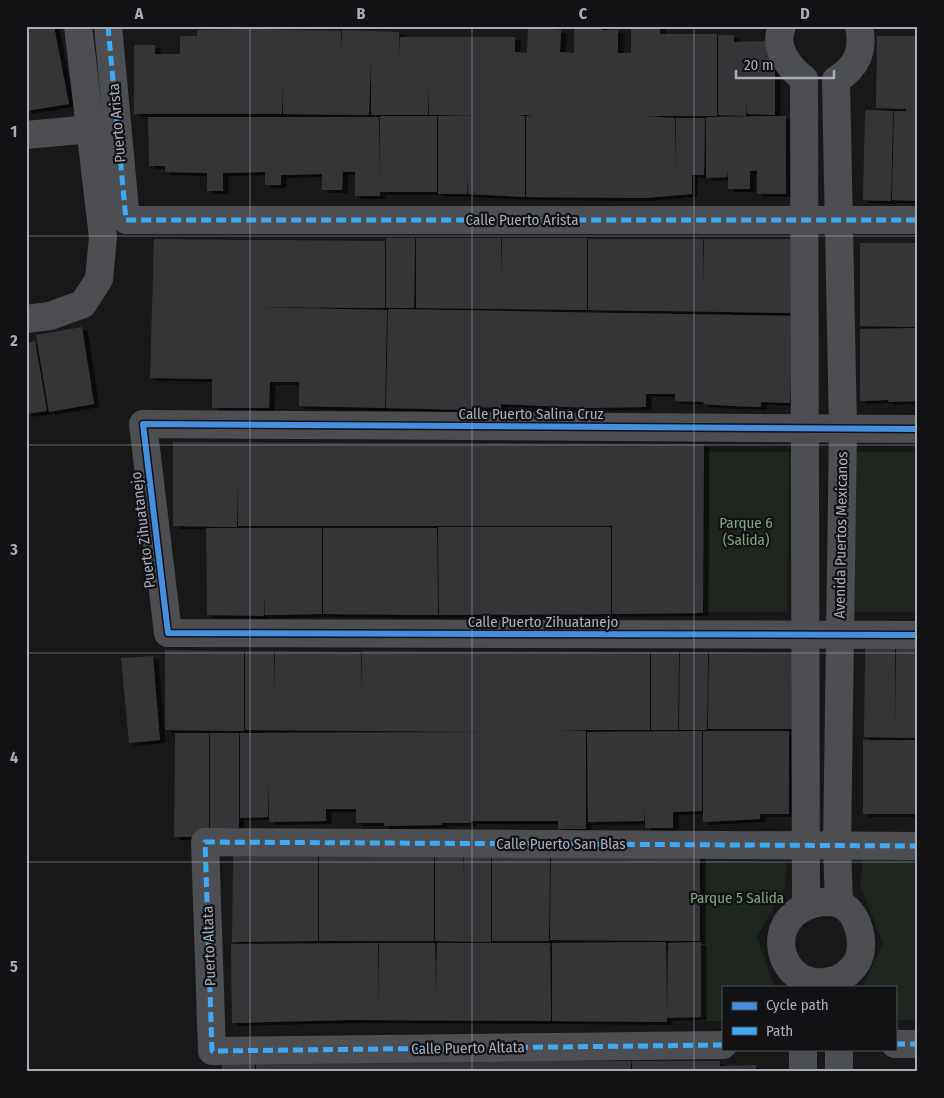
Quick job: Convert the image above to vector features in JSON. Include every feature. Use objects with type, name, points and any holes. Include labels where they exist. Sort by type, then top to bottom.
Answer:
[{"type":"street","points":[[26,319],[50,316],[83,304],[99,279],[103,237],[78,26]]},
{"type":"street","name":"Puerto Arista","points":[[108,26],[126,220]]},
{"type":"street","points":[[782,26],[780,42],[784,57],[793,71],[804,79],[804,846],[806,904]]},
{"type":"street","name":"Avenida Puertos Mexicanos","points":[[839,903],[837,846],[843,429],[836,80],[848,72],[858,60],[862,45],[860,26]]},
{"type":"street","points":[[26,135],[91,129]]},
{"type":"street","name":"Calle Puerto Arista","points":[[126,220],[918,220]]},
{"type":"street","name":"Calle Puerto Salina Cruz","points":[[143,424],[918,429]]},
{"type":"street","name":"Puerto Zihuatanejo","points":[[143,424],[168,633]]},
{"type":"street","name":"Calle Puerto Zihuatanejo","points":[[168,633],[918,635]]},
{"type":"street","name":"Calle Puerto San Blas","points":[[205,842],[918,846]]},
{"type":"street","name":"Puerto Altata","points":[[205,842],[212,1051]]},
{"type":"street","points":[[822,902],[839,903],[856,920],[861,932],[862,945],[858,960],[840,983],[804,984],[786,963],[781,949],[781,935],[787,921],[806,904],[822,902]]},
{"type":"street","points":[[896,1044],[918,1044]]},
{"type":"street","name":"Calle Puerto Altata","points":[[212,1051],[722,1045]]},
{"type":"street","points":[[803,1050],[803,1072]]},
{"type":"street","points":[[839,1050],[839,1072]]},
{"type":"green space","name":"Parque 6 (Salida)","points":[[705,452],[789,452],[787,612],[704,612]]},
{"type":"green space","points":[[855,452],[918,452],[918,612],[855,612]]},
{"type":"green space","name":"Parque 5 Salida","points":[[702,860],[786,862],[785,887],[757,937],[775,986],[722,986],[722,1021],[700,1021]]},
{"type":"green space","points":[[863,860],[918,860],[918,1020],[896,1020],[896,986],[862,986],[883,944],[860,885]]},
{"type":"building","points":[[26,26],[54,26],[69,104],[26,111]]},
{"type":"building","points":[[574,26],[602,26],[602,30],[618,30],[618,53],[631,53],[631,26],[660,26],[660,34],[717,34],[717,116],[645,116],[675,118],[675,178],[676,118],[705,118],[704,175],[692,175],[692,194],[645,198],[526,197],[526,116],[533,115],[515,115],[525,116],[525,197],[468,194],[467,169],[467,194],[438,194],[438,116],[486,115],[429,115],[428,87],[428,115],[371,115],[371,58],[369,115],[283,114],[283,78],[282,114],[134,114],[134,45],[155,45],[155,54],[180,54],[180,36],[197,36],[197,30],[341,31],[341,52],[342,30],[399,32],[400,57],[400,37],[515,37],[515,52],[527,53],[528,27],[561,30],[560,52],[574,53]]},
{"type":"building","points":[[718,35],[734,35],[734,42],[775,41],[775,115],[747,114],[746,100],[746,116],[718,115]]},
{"type":"building","points":[[877,36],[918,36],[918,201],[892,200],[894,111],[906,111],[906,109],[876,108]]},
{"type":"building","points":[[865,110],[893,111],[891,201],[863,200]]},
{"type":"building","points":[[380,116],[437,116],[437,192],[380,192],[380,196],[355,196],[355,172],[343,172],[342,190],[322,190],[322,174],[281,175],[281,185],[265,185],[265,172],[223,173],[223,191],[207,191],[207,173],[165,172],[165,166],[149,166],[148,117],[379,117],[380,187]]},
{"type":"building","points":[[786,116],[786,194],[757,194],[757,171],[750,171],[750,189],[728,189],[728,171],[727,177],[706,178],[706,117]]},
{"type":"building","points":[[386,238],[415,238],[414,308],[386,308]]},
{"type":"building","points":[[416,238],[501,238],[502,280],[502,238],[587,238],[587,310],[416,308]]},
{"type":"building","points":[[154,239],[385,241],[385,308],[242,307],[387,310],[385,408],[299,406],[299,382],[270,382],[269,408],[212,408],[212,379],[150,378]]},
{"type":"building","points":[[588,239],[703,239],[704,291],[704,239],[797,239],[796,313],[588,310]]},
{"type":"building","points":[[860,243],[918,243],[918,327],[860,326]]},
{"type":"building","points":[[388,309],[792,316],[790,403],[761,402],[761,407],[733,406],[675,401],[675,394],[646,394],[646,407],[588,408],[501,404],[501,408],[472,407],[472,410],[386,408]]},
{"type":"building","points":[[82,327],[94,404],[49,412],[36,335]]},
{"type":"building","points":[[918,328],[918,401],[888,402],[888,400],[860,401],[860,329]]},
{"type":"building","points":[[35,341],[47,411],[26,414],[26,343]]},
{"type":"building","points":[[173,442],[704,444],[703,613],[612,614],[612,526],[238,526],[238,478],[237,527],[173,526]]},
{"type":"building","points":[[438,527],[611,527],[611,614],[439,615]]},
{"type":"building","points":[[206,528],[322,528],[322,614],[265,615],[264,594],[264,616],[207,615]]},
{"type":"building","points":[[323,528],[437,528],[438,615],[323,614]]},
{"type":"building","points":[[865,647],[895,647],[895,731],[896,647],[918,647],[918,738],[864,737]]},
{"type":"building","points":[[165,650],[244,651],[244,731],[165,730]]},
{"type":"building","points":[[245,651],[274,651],[275,697],[275,651],[361,652],[362,697],[362,651],[650,652],[650,730],[557,730],[586,731],[586,829],[558,829],[558,821],[471,821],[471,823],[442,823],[442,825],[384,826],[384,823],[356,823],[356,809],[326,809],[326,821],[269,822],[269,778],[268,817],[240,818],[240,733],[500,732],[245,730]]},
{"type":"building","points":[[651,652],[679,652],[678,730],[651,730]]},
{"type":"building","points":[[680,652],[708,652],[707,730],[679,730]]},
{"type":"building","points":[[709,652],[795,653],[795,729],[708,729]]},
{"type":"building","points":[[153,656],[160,740],[129,743],[121,658]]},
{"type":"building","points":[[702,731],[702,811],[673,812],[673,828],[645,828],[645,810],[644,821],[588,822],[587,732]]},
{"type":"building","points":[[703,731],[789,731],[789,814],[760,814],[760,819],[703,822]]},
{"type":"building","points":[[175,733],[209,733],[209,837],[174,837]]},
{"type":"building","points":[[210,733],[239,733],[239,828],[210,828]]},
{"type":"building","points":[[863,740],[918,740],[918,814],[863,814]]},
{"type":"building","points":[[233,854],[318,854],[318,941],[232,942]]},
{"type":"building","points":[[319,854],[434,855],[434,941],[319,941]]},
{"type":"building","points":[[464,854],[491,855],[491,942],[435,941],[435,855],[463,855],[464,877]]},
{"type":"building","points":[[492,854],[550,855],[549,941],[492,941]]},
{"type":"building","points":[[551,855],[700,856],[700,941],[550,940]]},
{"type":"building","points":[[666,942],[667,1022],[552,1021],[552,943]]},
{"type":"building","points":[[701,942],[701,1017],[667,1018],[668,943]]},
{"type":"building","points":[[378,943],[378,1015],[379,943],[435,943],[436,994],[437,943],[550,943],[551,1021],[350,1020],[232,1023],[231,944]]},
{"type":"building","points":[[222,1059],[255,1059],[255,1072],[222,1072]]},
{"type":"building","points":[[256,1060],[631,1061],[631,1072],[256,1072]]},
{"type":"building","points":[[632,1061],[720,1061],[720,1066],[756,1065],[756,1072],[632,1072]]},
{"type":"marked path","points":[[108,26],[126,220],[918,220]]},
{"type":"marked path","points":[[722,1045],[212,1051],[205,842],[918,846]]},
{"type":"marked path","points":[[896,1044],[918,1044]]},
{"type":"cycle path","points":[[918,429],[143,424],[168,633],[918,635]]}]
